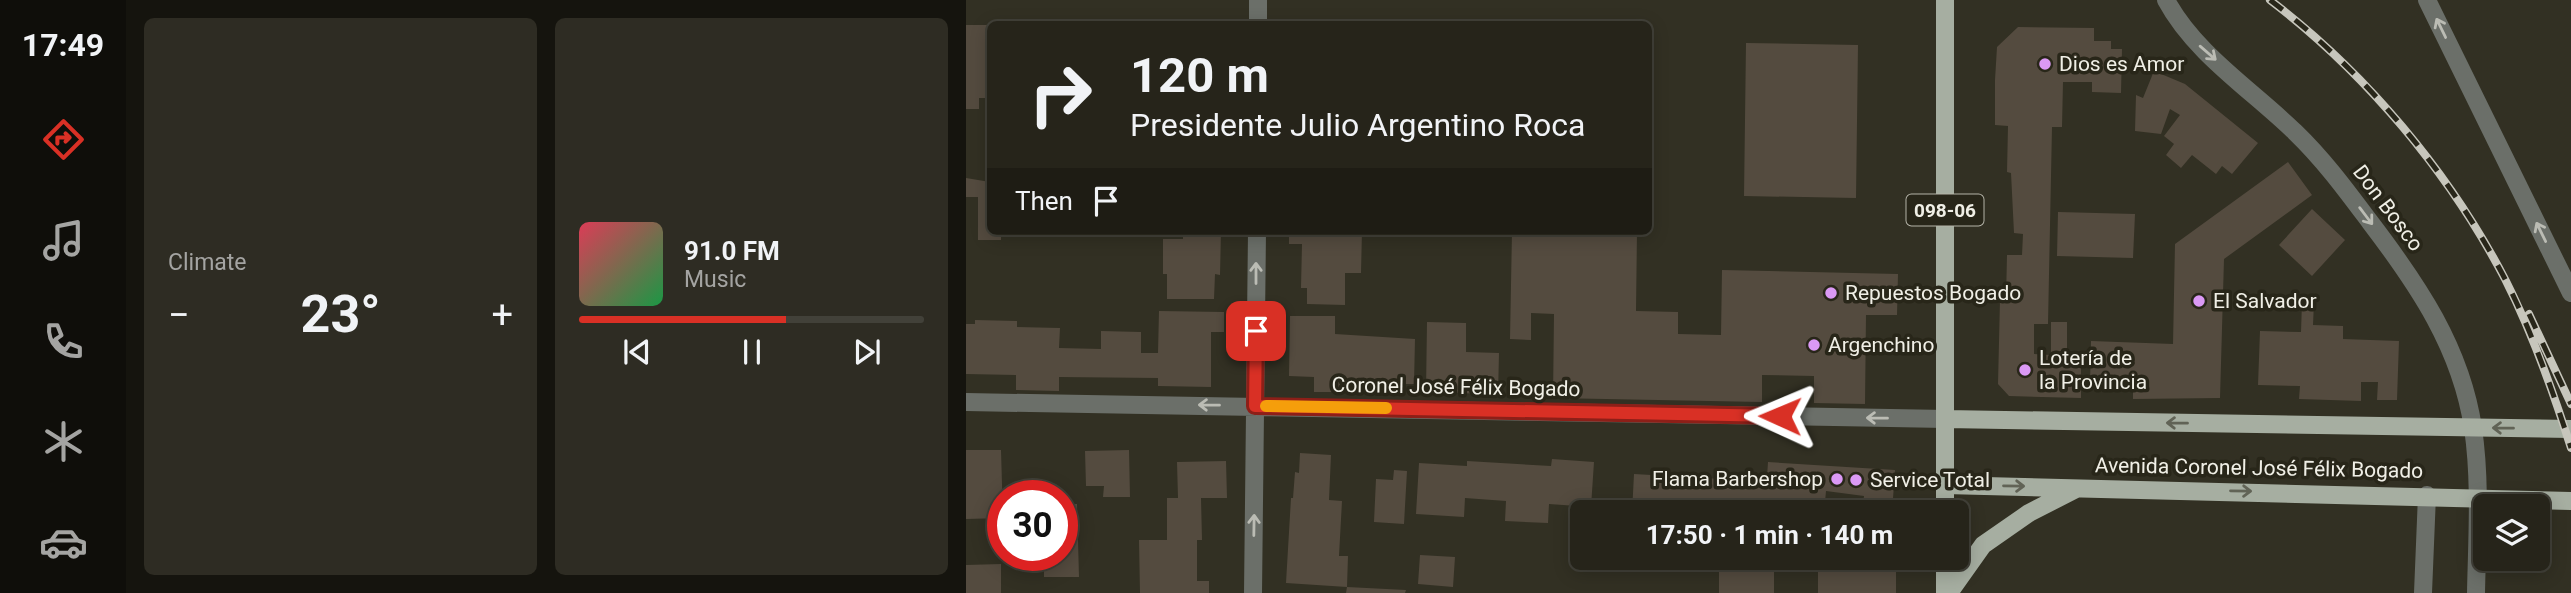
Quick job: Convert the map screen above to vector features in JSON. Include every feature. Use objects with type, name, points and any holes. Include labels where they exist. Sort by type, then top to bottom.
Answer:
[{"type":"main road","name":"098-06","points":[[1945,0],[1946,419]]},
{"type":"main road","name":"Avenida Coronel José Félix Bogado","points":[[1946,419],[2571,429]]},
{"type":"main road","points":[[1945,500],[1946,419]]},
{"type":"main road","name":"Avenida Coronel José Félix Bogado","points":[[1945,485],[2473,496]]},
{"type":"main road","points":[[1947,593],[1983,545],[2028,513],[2079,487]]},
{"type":"main road","name":"Avenida Coronel José Félix Bogado","points":[[2550,500],[2571,501]]},
{"type":"main road","points":[[1946,570],[1947,593]]},
{"type":"street","points":[[1258,0],[1258,21]]},
{"type":"street","name":"Don Bosco","points":[[2166,0],[2194,41],[2263,101],[2323,159],[2402,264],[2441,325],[2462,381],[2473,428],[2478,494]]},
{"type":"street","points":[[2427,0],[2571,293]]},
{"type":"street","points":[[1253,593],[1256,235]]},
{"type":"street","name":"Coronel José Félix Bogado","points":[[966,402],[1946,419]]},
{"type":"street","points":[[2423,593],[2427,495]]},
{"type":"street","name":"Don Bosco","points":[[2476,571],[2476,593]]},
{"type":"building","points":[[966,25],[987,25],[987,98],[979,98],[979,109],[966,109]]},
{"type":"building","points":[[2018,27],[2094,28],[2094,41],[2111,41],[2111,49],[2122,49],[2121,93],[2092,92],[2092,82],[2063,82],[2062,127],[2052,127],[2048,324],[2034,324],[2034,354],[2051,355],[2051,322],[2067,322],[2067,353],[2081,353],[2081,398],[2009,396],[1998,384],[2000,300],[2006,300],[2007,255],[2022,255],[2023,234],[2014,233],[2011,173],[2007,172],[2008,126],[1995,125],[1995,80],[1997,47]]},
{"type":"building","points":[[1746,43],[1858,45],[1856,198],[1744,196]]},
{"type":"building","points":[[2154,71],[2185,84],[2258,143],[2232,174],[2222,166],[2216,174],[2192,155],[2181,168],[2166,155],[2174,144],[2164,136],[2180,115],[2170,109],[2161,134],[2135,131],[2136,95],[2143,98]]},
{"type":"building","name":"El Salvador","points":[[2288,162],[2312,195],[2224,259],[2220,398],[2133,399],[2133,385],[2090,384],[2091,341],[2173,344],[2175,244]]},
{"type":"building","points":[[966,178],[987,182],[987,235],[1001,235],[1001,240],[978,240],[978,197],[966,197]]},
{"type":"building","points":[[2312,209],[2345,240],[2312,276],[2279,245]]},
{"type":"building","points":[[2058,212],[2135,214],[2133,258],[2057,256]]},
{"type":"building","points":[[1183,235],[1221,235],[1220,275],[1215,274],[1214,299],[1167,299],[1167,274],[1163,274],[1163,239],[1183,239]]},
{"type":"building","points":[[1289,235],[1362,235],[1361,273],[1345,273],[1345,305],[1307,304],[1307,288],[1301,288],[1302,244],[1289,244]]},
{"type":"building","points":[[1512,235],[1637,235],[1636,311],[1678,312],[1678,334],[1721,335],[1722,270],[1898,274],[1897,315],[1866,315],[1865,404],[1814,403],[1814,376],[1762,375],[1762,402],[1553,398],[1554,314],[1531,313],[1531,340],[1510,339]]},
{"type":"building","points":[[2302,302],[2314,302],[2313,325],[2343,326],[2343,339],[2399,341],[2397,400],[2377,400],[2378,382],[2361,382],[2361,401],[2299,399],[2300,386],[2258,385],[2260,331],[2301,332]]},
{"type":"building","points":[[1159,311],[1224,312],[1224,332],[1211,332],[1211,387],[1158,386],[1158,378],[1059,377],[1059,391],[1016,390],[1016,375],[966,374],[966,324],[975,324],[975,320],[1017,321],[1017,327],[1060,328],[1059,348],[1101,349],[1101,331],[1141,332],[1141,353],[1158,353]]},
{"type":"building","points":[[1290,316],[1335,316],[1335,334],[1415,339],[1414,384],[1382,384],[1382,392],[1314,392],[1314,377],[1289,376]]},
{"type":"building","points":[[1427,322],[1466,323],[1466,352],[1499,353],[1498,395],[1426,391]]},
{"type":"building","points":[[966,450],[1001,450],[1002,480],[987,480],[987,518],[966,519]]},
{"type":"building","points":[[1129,450],[1130,497],[1103,497],[1104,486],[1086,486],[1085,451]]},
{"type":"building","points":[[1300,453],[1331,455],[1329,500],[1342,501],[1339,556],[1348,556],[1347,587],[1286,583],[1291,498],[1295,472],[1299,473]]},
{"type":"building","points":[[1552,459],[1594,462],[1591,500],[1570,500],[1570,506],[1549,504],[1548,523],[1505,521],[1506,501],[1465,498],[1464,517],[1416,514],[1419,463],[1467,466],[1467,461],[1551,466]]},
{"type":"building","points":[[1226,461],[1227,498],[1201,498],[1202,540],[1197,540],[1197,581],[1209,581],[1209,593],[1140,593],[1139,540],[1167,540],[1167,498],[1178,498],[1177,462]]},
{"type":"building","points":[[1768,462],[1895,470],[1893,500],[1864,500],[1864,496],[1826,491],[1825,500],[1633,500],[1634,474],[1721,479],[1721,474],[1767,477]]},
{"type":"building","points":[[1394,470],[1407,471],[1404,524],[1374,522],[1376,479],[1393,480]]},
{"type":"building","points":[[1078,540],[1079,577],[1044,577],[1044,571],[1078,571]]},
{"type":"building","points":[[1420,555],[1455,557],[1453,587],[1418,584]]},
{"type":"building","points":[[987,564],[987,571],[1001,571],[1001,593],[966,593],[966,565]]},
{"type":"building","points":[[1719,570],[1774,570],[1774,593],[1719,593]]},
{"type":"building","points":[[1818,570],[1896,570],[1896,593],[1818,593]]},
{"type":"building","points":[[1347,587],[1406,590],[1405,593],[1346,593]]},
{"type":"railway","points":[[2270,0],[2339,59],[2372,92],[2431,163],[2458,201],[2483,239],[2515,299],[2541,362],[2571,448]]},
{"type":"railway","points":[[2529,314],[2571,404]]},
{"type":"slow traffic","points":[[1266,406],[1386,408]]},
{"type":"place","name":"Dios es Amor","points":[[2045,64]]},
{"type":"place","name":"Repuestos Bogado","points":[[1831,293]]},
{"type":"place","name":"El Salvador","points":[[2199,301]]},
{"type":"place","name":"Argenchino","points":[[1814,345]]},
{"type":"place","name":"Lotería de la Provincia","points":[[2025,370]]},
{"type":"place","name":"Flama Barbershop","points":[[1837,479]]},
{"type":"place","name":"Service Total","points":[[1856,480]]},
{"type":"route","points":[[1256,331],[1255,406],[1780,416]]}]
